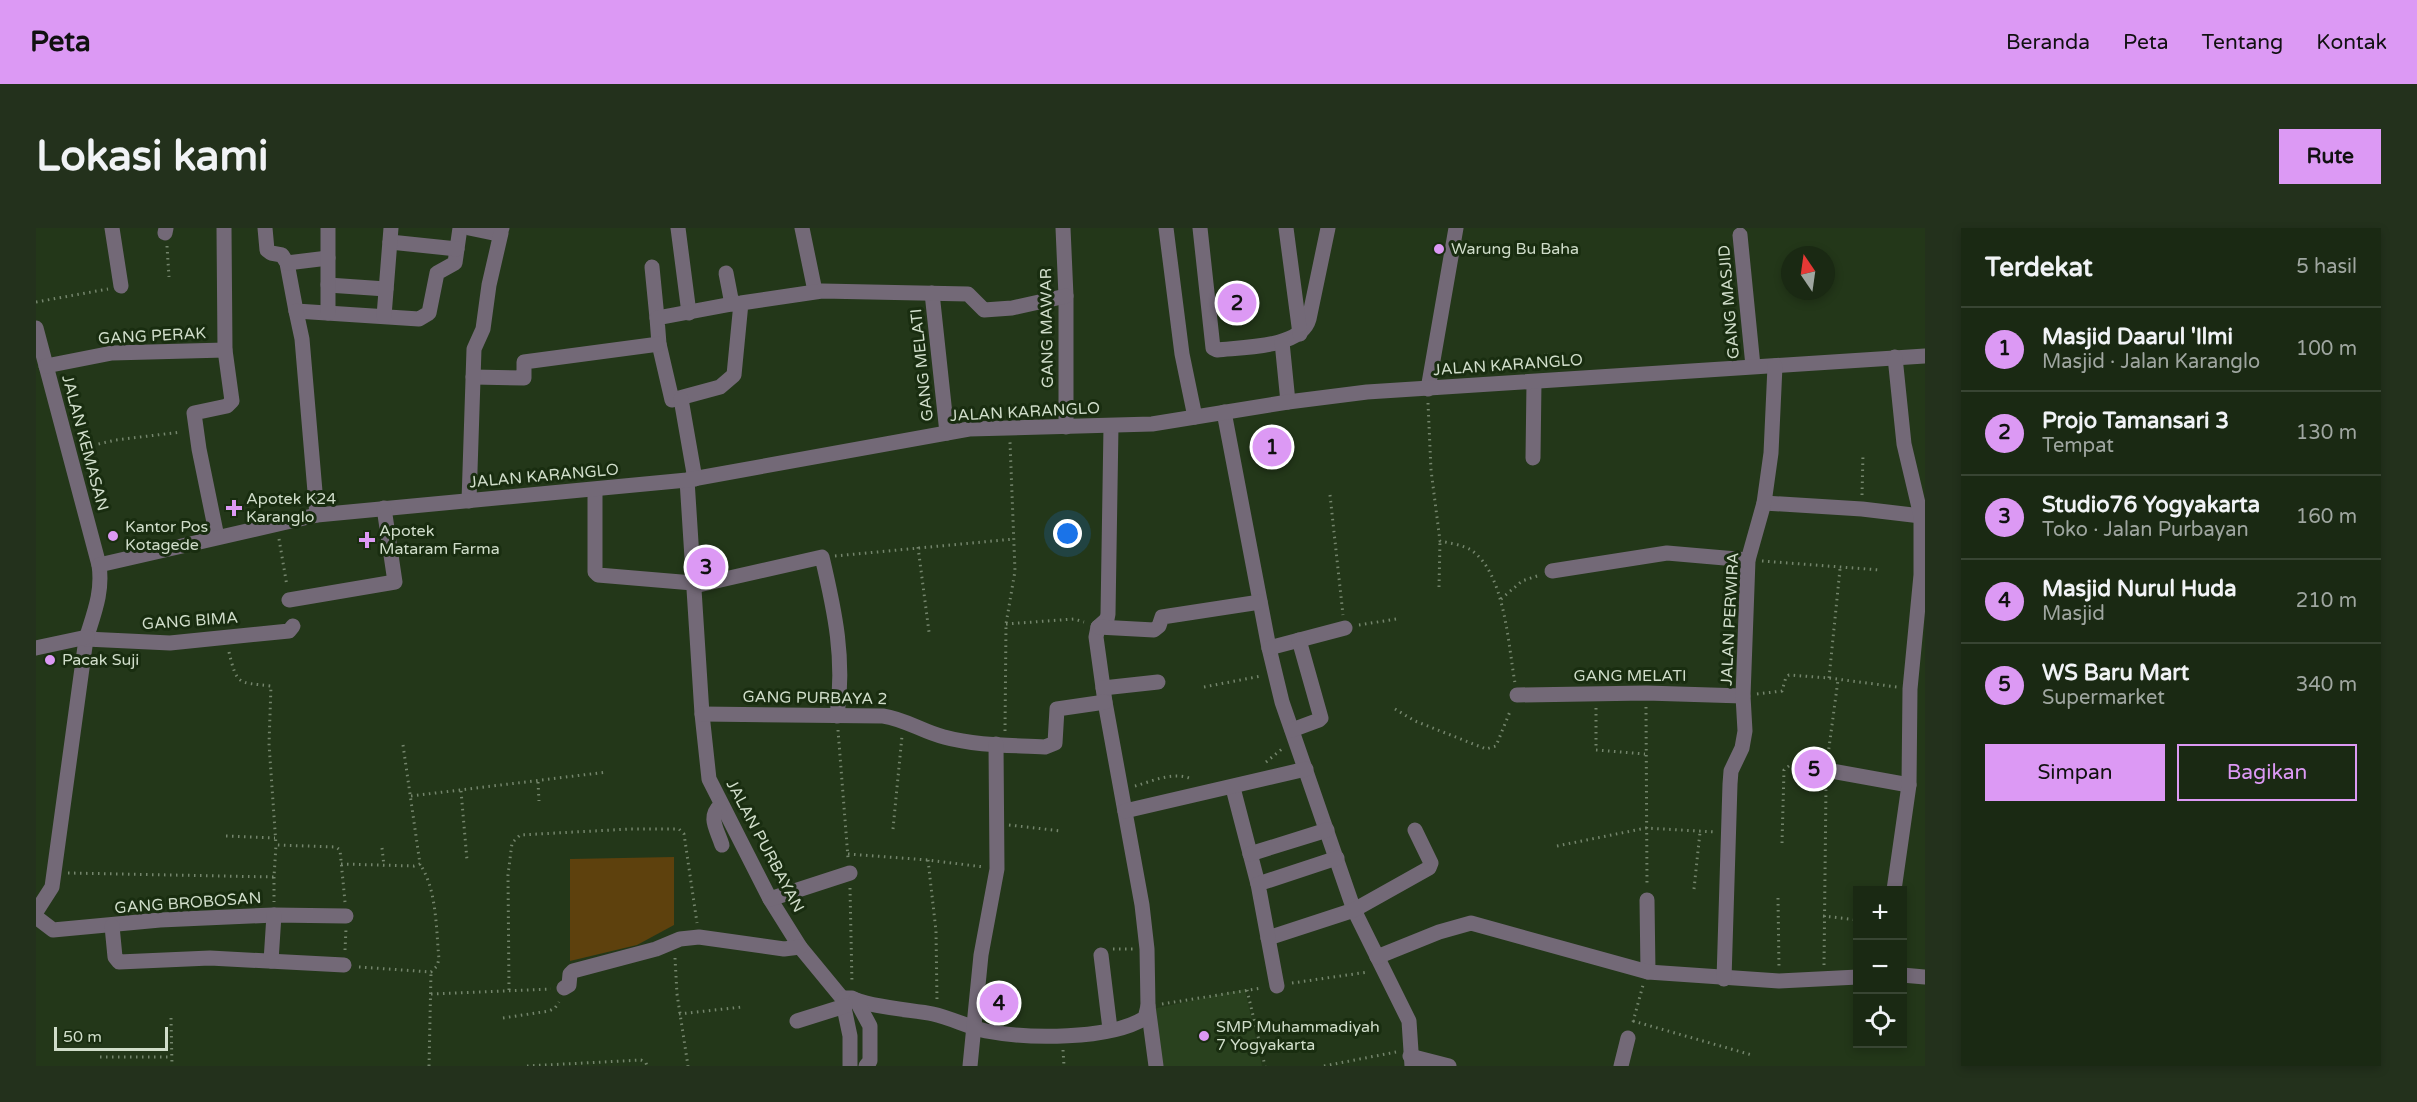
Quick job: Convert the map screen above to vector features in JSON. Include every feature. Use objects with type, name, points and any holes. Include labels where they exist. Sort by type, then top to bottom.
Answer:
[{"type":"street","points":[[112,228],[121,286]]},
{"type":"street","points":[[217,537],[196,430],[195,412],[227,405],[232,401],[225,350],[224,228]]},
{"type":"street","points":[[265,228],[267,250],[282,255],[288,263],[302,339],[317,515]]},
{"type":"street","points":[[328,228],[328,313]]},
{"type":"street","points":[[296,311],[419,319],[429,313],[437,273],[455,264],[460,228]]},
{"type":"street","points":[[469,228],[501,230],[489,285],[483,329],[474,349],[469,501]]},
{"type":"street","points":[[678,228],[688,313]]},
{"type":"street","points":[[802,228],[815,291]]},
{"type":"street","name":"GANG MAWAR","points":[[1063,228],[1066,296],[1066,428]]},
{"type":"street","points":[[1166,228],[1182,354],[1196,417]]},
{"type":"street","points":[[1200,228],[1213,348],[1217,350],[1282,342],[1300,334],[1309,319],[1328,228]]},
{"type":"street","points":[[1286,228],[1300,334]]},
{"type":"street","points":[[1428,389],[1456,228]]},
{"type":"street","points":[[384,316],[391,235],[457,249]]},
{"type":"street","name":"GANG MASJID","points":[[1740,236],[1753,366]]},
{"type":"street","points":[[288,263],[328,258]]},
{"type":"street","points":[[652,267],[659,344],[670,398],[675,400],[720,387],[734,375],[737,304],[726,273]]},
{"type":"street","points":[[328,285],[386,289]]},
{"type":"street","points":[[657,318],[815,291],[968,294],[984,309],[1012,308],[1066,296]]},
{"type":"street","name":"GANG MELATI","points":[[932,293],[947,433]]},
{"type":"street","name":"JALAN KEMASAN","points":[[36,328],[99,565],[101,590],[87,638],[52,887],[36,912]]},
{"type":"street","points":[[1282,342],[1288,402]]},
{"type":"street","points":[[473,377],[524,378],[526,361],[659,344]]},
{"type":"street","name":"GANG PERAK","points":[[46,366],[112,353],[225,350]]},
{"type":"street","name":"JALAN KARANGLO","points":[[99,565],[317,515],[691,480],[969,429],[1152,424],[1367,392],[1925,356]]},
{"type":"street","points":[[1895,357],[1904,444],[1921,516],[1921,575],[1910,689],[1909,785],[1895,886]]},
{"type":"street","name":"JALAN PERWIRA","points":[[1724,979],[1731,771],[1742,748],[1744,731],[1743,696],[1748,560],[1764,503],[1771,453],[1775,366]]},
{"type":"street","points":[[1533,458],[1534,382]]},
{"type":"street","name":"JALAN PURBAYAN","points":[[681,399],[691,480],[694,585],[702,714],[709,779],[770,899],[800,947],[870,1026],[870,1061],[866,1066]]},
{"type":"street","points":[[1224,412],[1275,673],[1354,910],[1409,1021],[1411,1057],[1449,1066]]},
{"type":"street","points":[[1111,426],[1108,614],[1107,620],[1097,632],[1104,695],[1142,905],[1147,949],[1148,1006],[1156,1066]]},
{"type":"street","points":[[595,490],[595,572],[598,575],[694,585],[822,557],[839,634],[840,696],[837,716]]},
{"type":"street","points":[[1764,503],[1862,509],[1921,516]]},
{"type":"street","points":[[289,600],[395,582],[384,508]]},
{"type":"street","points":[[1552,571],[1667,553],[1748,560]]},
{"type":"street","points":[[1097,632],[1154,630],[1159,626],[1162,617],[1260,602]]},
{"type":"street","name":"GANG BIMA","points":[[36,648],[87,638],[170,643],[289,631],[293,626]]},
{"type":"street","points":[[1269,648],[1345,628]]},
{"type":"street","points":[[1294,733],[1321,718],[1299,640]]},
{"type":"street","points":[[1104,695],[1158,682]]},
{"type":"street","name":"GANG MELATI","points":[[1517,695],[1646,693],[1743,696]]},
{"type":"street","name":"GANG PURBAYA 2","points":[[702,714],[883,716],[944,737],[975,743],[1050,747],[1055,743],[1057,709],[1104,695]]},
{"type":"street","points":[[970,1066],[981,955],[997,869],[996,744]]},
{"type":"street","points":[[1125,812],[1306,769]]},
{"type":"street","points":[[1826,770],[1909,785]]},
{"type":"street","points":[[1233,788],[1258,885],[1277,986]]},
{"type":"street","points":[[721,805],[714,811],[713,816],[722,845]]},
{"type":"street","points":[[1250,854],[1327,830]]},
{"type":"street","points":[[1268,938],[1354,910],[1429,868],[1430,858],[1415,830]]},
{"type":"street","points":[[1258,885],[1337,858]]},
{"type":"street","points":[[770,899],[850,873]]},
{"type":"street","points":[[1647,900],[1648,972]]},
{"type":"street","points":[[271,961],[274,915]]},
{"type":"street","name":"GANG BROBOSAN","points":[[36,917],[53,930],[160,920],[274,915],[346,916]]},
{"type":"street","points":[[1377,957],[1439,932],[1471,923],[1648,972],[1779,981],[1853,977]]},
{"type":"street","points":[[112,926],[115,957],[119,962],[210,958],[344,965]]},
{"type":"street","points":[[564,988],[569,985],[570,974],[573,971],[686,938],[699,937],[784,950],[800,947]]},
{"type":"street","points":[[1102,952],[1110,1029]]},
{"type":"street","points":[[1907,975],[1925,977]]},
{"type":"street","points":[[797,1021],[849,1000],[937,1015],[973,1028],[1052,1036],[1085,1034],[1137,1023],[1145,1018],[1148,1006]]},
{"type":"street","points":[[849,1000],[850,1066]]},
{"type":"street","points":[[1621,1066],[1628,1038]]},
{"type":"path","points":[[166,230],[169,278]]},
{"type":"path","points":[[36,302],[121,286]]},
{"type":"path","points":[[1428,389],[1431,470],[1440,541],[1439,587]]},
{"type":"path","points":[[996,744],[1007,728],[1006,624],[1007,607],[1014,577],[1010,428]]},
{"type":"path","points":[[68,451],[116,440],[196,430]]},
{"type":"path","points":[[1862,509],[1863,454]]},
{"type":"path","points":[[1330,495],[1345,628],[1396,619]]},
{"type":"path","points":[[276,523],[289,600]]},
{"type":"path","points":[[822,557],[1014,539]]},
{"type":"path","points":[[1395,709],[1425,725],[1486,749],[1492,749],[1496,747],[1517,695],[1500,601],[1489,568],[1470,549],[1440,541]]},
{"type":"path","points":[[918,547],[929,632]]},
{"type":"path","points":[[1748,560],[1880,570]]},
{"type":"path","points":[[1829,678],[1840,568]]},
{"type":"path","points":[[1500,601],[1504,594],[1522,581],[1552,571]]},
{"type":"path","points":[[1006,624],[1074,619],[1087,623],[1097,632]]},
{"type":"path","points":[[225,638],[234,676],[242,683],[271,686],[269,744],[276,845],[274,915]]},
{"type":"path","points":[[1204,687],[1275,673]]},
{"type":"path","points":[[1743,696],[1782,691],[1786,677],[1790,675],[1910,689]]},
{"type":"path","points":[[1824,978],[1826,770],[1838,680]]},
{"type":"path","points":[[1596,693],[1596,750],[1645,754]]},
{"type":"path","points":[[1646,693],[1647,900]]},
{"type":"path","points":[[837,716],[850,873],[849,1000]]},
{"type":"path","points":[[893,829],[903,721]]},
{"type":"path","points":[[1262,766],[1294,733]]},
{"type":"path","points":[[403,746],[420,864],[427,875],[434,905],[439,960],[431,972],[429,1066]]},
{"type":"path","points":[[1782,843],[1784,770],[1790,765],[1826,770]]},
{"type":"path","points":[[411,796],[607,772]]},
{"type":"path","points":[[1121,790],[1173,776],[1185,776],[1194,780]]},
{"type":"path","points":[[538,782],[539,801]]},
{"type":"path","points":[[461,790],[467,860]]},
{"type":"path","points":[[997,824],[1061,831]]},
{"type":"path","points":[[1557,846],[1646,828],[1728,833]]},
{"type":"path","points":[[509,990],[508,875],[512,843],[520,835],[630,829],[679,829],[682,831],[699,937]]},
{"type":"path","points":[[1694,889],[1700,832]]},
{"type":"path","points":[[226,836],[275,838]]},
{"type":"path","points":[[276,845],[336,847],[340,850],[346,916]]},
{"type":"path","points":[[382,848],[384,866]]},
{"type":"path","points":[[848,854],[928,860],[997,869]]},
{"type":"path","points":[[928,860],[936,931],[937,1015]]},
{"type":"path","points":[[341,864],[414,866],[420,864]]},
{"type":"path","points":[[55,872],[274,877]]},
{"type":"path","points":[[1778,898],[1779,981]]},
{"type":"path","points":[[1823,916],[1853,920]]},
{"type":"path","points":[[345,940],[344,965],[431,972]]},
{"type":"path","points":[[674,941],[679,1014],[688,1066]]},
{"type":"path","points":[[1102,952],[1147,949]]},
{"type":"path","points":[[1628,1038],[1648,972]]},
{"type":"path","points":[[431,994],[564,988],[555,1008],[549,1011],[503,1018]]},
{"type":"path","points":[[1247,990],[1265,1066]]},
{"type":"path","points":[[679,1014],[742,1007]]},
{"type":"path","points":[[171,1018],[172,1066]]},
{"type":"path","points":[[1633,1021],[1752,1055]]},
{"type":"path","points":[[100,1057],[172,1057]]},
{"type":"path","points":[[1324,1066],[1411,1057]]},
{"type":"path","points":[[527,1066],[641,1060],[647,1066]]},
{"type":"shaded area","points":[[674,857],[674,925],[637,945],[570,961],[570,859]]},
{"type":"shaded area","name":"SMP Muhammadiyah 7 Yogyakarta","points":[[1245,989],[1262,1066],[1157,1066],[1148,1010]]},
{"type":"place","name":"Warung Bu Baha","points":[[1439,249]]},
{"type":"place","name":"Projo Tamansari 3","points":[[1237,303]]},
{"type":"place","name":"Masjid Daarul 'Ilmi","points":[[1272,447]]},
{"type":"place","name":"Apotek K24 Karanglo","points":[[234,508]]},
{"type":"place","name":"Kantor Pos Kotagede","points":[[113,536]]},
{"type":"place","name":"Apotek Mataram Farma","points":[[367,540]]},
{"type":"place","name":"Studio76 Yogyakarta","points":[[706,567]]},
{"type":"place","name":"Pacak Suji","points":[[50,660]]},
{"type":"place","name":"WS Baru Mart","points":[[1814,769]]},
{"type":"place","name":"Masjid Nurul Huda","points":[[999,1003]]},
{"type":"place","name":"SMP Muhammadiyah 7 Yogyakarta","points":[[1204,1036]]}]
